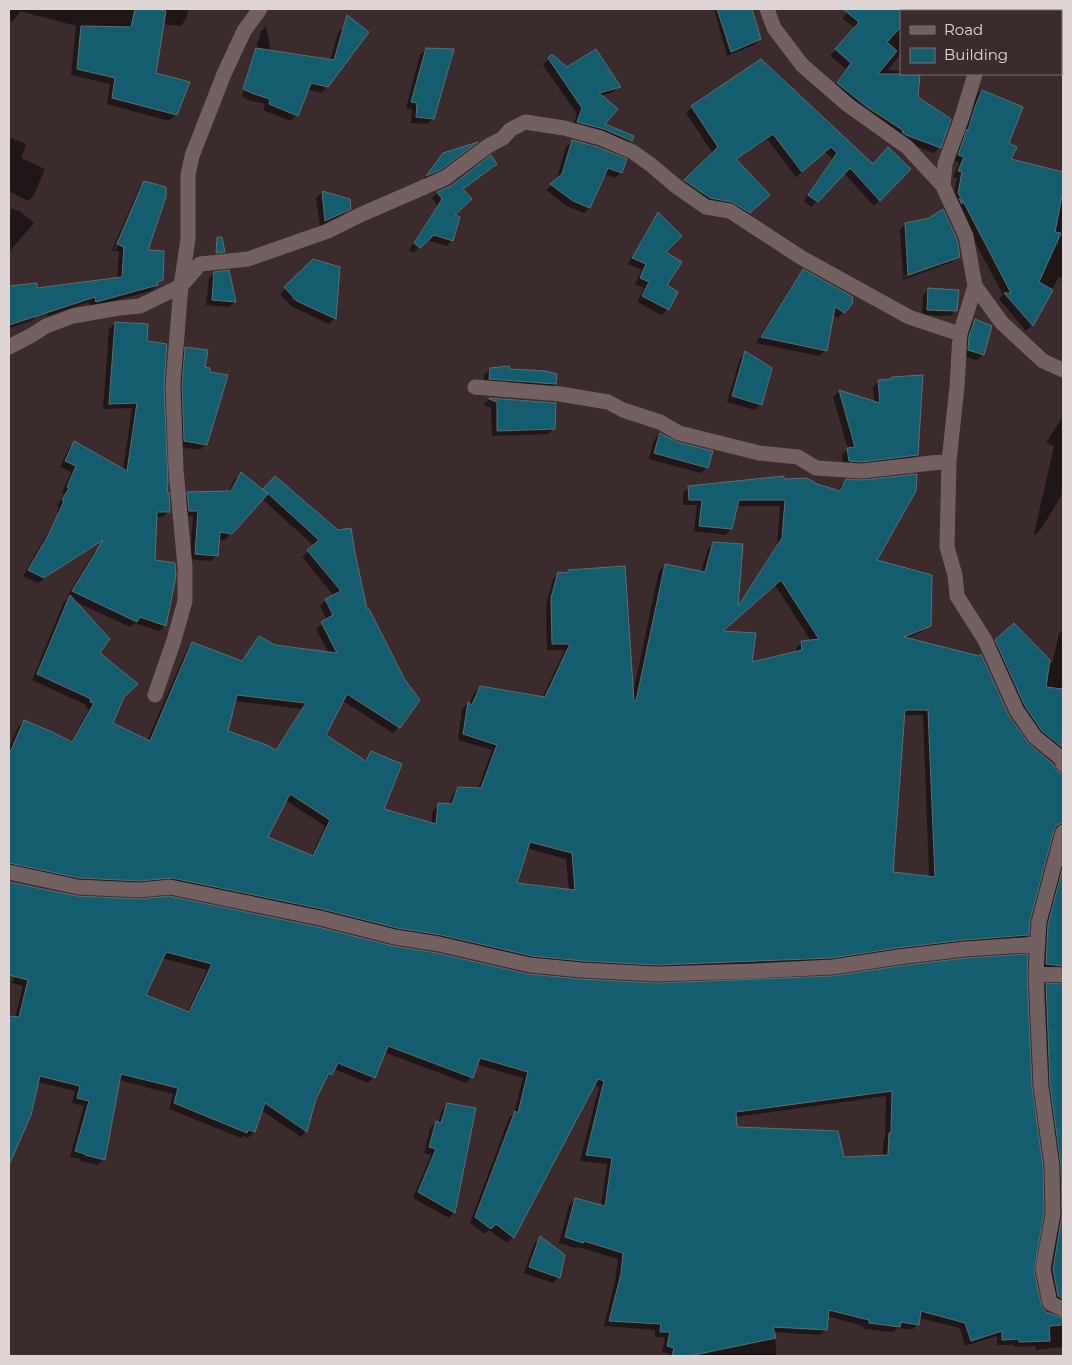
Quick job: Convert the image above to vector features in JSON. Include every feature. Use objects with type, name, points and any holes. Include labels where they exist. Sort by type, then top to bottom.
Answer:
[{"type":"street","points":[[155,695],[185,602],[185,567],[176,470],[173,384],[181,286],[188,239],[188,174],[192,156],[224,74],[244,31],[260,9]]},
{"type":"street","points":[[767,9],[774,28],[802,65],[848,105],[907,147],[943,186],[966,236],[974,286],[960,334],[957,387],[949,461],[946,547],[955,574],[957,596],[985,640],[1017,711],[1035,737],[1061,758],[1063,764]]},
{"type":"street","points":[[943,186],[944,164],[962,117],[975,75]]},
{"type":"street","points":[[9,347],[46,326],[73,316],[140,306],[181,286],[200,264],[248,258],[328,231],[444,178],[488,146],[503,138],[510,130],[525,122],[564,128],[601,138],[633,152],[652,164],[676,186],[706,207],[730,211],[802,258],[909,317],[960,334]]},
{"type":"street","points":[[974,286],[1002,323],[1043,361],[1063,370]]},
{"type":"street","points":[[475,387],[560,394],[608,402],[623,410],[660,422],[679,433],[759,453],[798,457],[816,468],[862,471],[949,461]]},
{"type":"street","points":[[1063,832],[1039,922],[1036,973],[1041,1086],[1052,1166],[1053,1214],[1043,1269],[1050,1303],[1063,1309]]},
{"type":"street","points":[[9,872],[78,887],[139,890],[170,887],[530,965],[582,970],[658,974],[833,967],[955,950],[1038,944]]},
{"type":"street","points":[[1036,973],[1063,975]]},
{"type":"building","points":[[135,9],[166,11],[156,73],[190,82],[177,115],[112,98],[115,78],[77,69],[81,26],[131,27]]},
{"type":"building","points":[[717,9],[752,9],[761,39],[731,52]]},
{"type":"building","points":[[843,9],[901,9],[900,28],[887,42],[897,51],[878,74],[920,75],[918,97],[951,119],[941,148],[906,135],[902,132],[904,131],[867,107],[837,83],[851,63],[835,49],[859,22]]},
{"type":"building","points":[[347,15],[369,32],[328,87],[311,83],[298,116],[269,104],[270,99],[243,89],[256,48],[334,60]]},
{"type":"building","points":[[426,48],[454,49],[434,119],[416,117],[417,103],[411,102]]},
{"type":"building","points":[[596,49],[621,87],[599,93],[618,109],[605,124],[634,136],[632,141],[604,129],[577,122],[582,108],[548,58],[552,54],[567,67]]},
{"type":"building","points":[[761,59],[873,164],[888,147],[911,169],[880,201],[850,168],[818,202],[808,195],[837,153],[831,147],[802,172],[773,134],[736,159],[770,195],[750,213],[732,202],[710,198],[684,180],[718,147],[691,106]]},
{"type":"building","points":[[982,90],[1023,107],[1009,143],[1017,147],[1011,159],[1063,172],[1063,191],[1055,232],[1061,233],[1039,282],[1053,290],[1033,326],[1004,293],[1011,293],[962,199],[962,204],[959,199],[961,198],[958,193],[962,172],[958,171],[964,157],[958,155]]},
{"type":"building","points":[[572,140],[598,147],[627,159],[622,173],[608,168],[590,208],[573,201],[550,184],[562,174]]},
{"type":"building","points":[[478,142],[440,170],[426,176],[443,153]]},
{"type":"building","points":[[491,155],[497,164],[463,189],[472,199],[455,215],[460,217],[453,241],[434,235],[420,248],[414,243],[442,199],[437,192],[451,186]]},
{"type":"building","points":[[144,181],[166,187],[166,197],[148,250],[164,251],[163,280],[158,282],[158,285],[96,302],[95,297],[9,325],[9,286],[37,283],[37,288],[122,277],[124,247],[117,244]]},
{"type":"building","points":[[322,191],[350,199],[351,209],[325,221]]},
{"type":"building","points":[[943,209],[957,239],[960,257],[908,275],[905,223],[929,218]]},
{"type":"building","points":[[658,212],[682,236],[666,252],[682,262],[667,285],[678,292],[669,310],[642,296],[649,282],[640,278],[646,264],[632,258]]},
{"type":"building","points":[[217,237],[222,237],[225,252],[216,253]]},
{"type":"building","points":[[313,259],[340,267],[336,319],[297,301],[284,287]]},
{"type":"building","points":[[803,269],[853,297],[852,304],[845,313],[835,307],[827,351],[761,337]]},
{"type":"building","points":[[229,270],[236,302],[212,300],[214,272]]},
{"type":"building","points":[[928,288],[959,290],[957,311],[927,310]]},
{"type":"building","points":[[975,319],[992,326],[984,355],[968,350],[969,336]]},
{"type":"building","points":[[115,322],[148,324],[147,341],[167,344],[164,384],[167,492],[169,492],[170,512],[157,512],[155,560],[175,563],[176,576],[166,626],[140,617],[137,622],[72,591],[103,540],[44,578],[28,570],[50,532],[64,501],[62,500],[69,488],[67,487],[76,466],[65,461],[74,441],[127,471],[137,403],[109,404]]},
{"type":"building","points":[[185,347],[208,350],[205,367],[210,368],[210,372],[228,375],[207,445],[184,441],[182,384]]},
{"type":"building","points":[[745,351],[772,368],[762,405],[732,396]]},
{"type":"building","points":[[509,366],[510,369],[545,371],[557,374],[556,384],[489,379],[490,368]]},
{"type":"building","points":[[923,375],[918,455],[862,462],[849,461],[847,448],[855,447],[839,390],[880,403],[878,380]]},
{"type":"building","points":[[489,398],[556,403],[555,429],[497,431],[497,402]]},
{"type":"building","points":[[660,433],[677,442],[713,451],[708,468],[654,453]]},
{"type":"building","points":[[241,472],[268,494],[232,534],[220,532],[218,556],[195,554],[198,511],[189,511],[187,492],[231,491]]},
{"type":"building","points":[[917,474],[916,491],[877,560],[932,575],[931,626],[904,637],[979,656],[981,654],[1009,716],[1029,744],[1053,764],[1057,771],[1063,773],[1063,823],[1057,825],[1054,830],[1030,920],[1029,935],[964,940],[832,958],[657,965],[583,961],[532,956],[172,878],[139,881],[79,878],[9,863],[9,755],[24,720],[72,742],[94,703],[90,702],[91,699],[37,674],[70,595],[110,639],[100,653],[138,684],[124,697],[113,723],[150,741],[192,642],[242,661],[259,636],[275,645],[337,653],[321,622],[333,615],[325,599],[341,591],[307,550],[319,540],[263,489],[275,476],[338,530],[351,528],[367,609],[369,609],[405,680],[420,700],[400,728],[347,694],[326,735],[366,761],[371,751],[402,764],[384,809],[436,824],[438,803],[452,804],[458,787],[481,788],[497,745],[463,734],[468,702],[472,705],[480,686],[545,697],[570,644],[552,644],[551,598],[558,572],[568,573],[568,570],[625,566],[634,701],[636,701],[665,564],[705,572],[713,542],[743,544],[738,606],[782,538],[785,500],[739,500],[732,529],[699,526],[702,500],[689,500],[688,486],[784,476],[784,479],[807,478],[817,484],[840,491],[846,479],[863,480]],"holes":[[[781,580],[819,639],[801,641],[802,650],[752,662],[756,633],[723,631]],[[237,695],[306,703],[276,750],[228,731]],[[905,710],[928,710],[935,877],[893,872]],[[290,794],[330,820],[313,856],[268,837]],[[530,842],[572,853],[575,890],[517,883]]]},
{"type":"building","points":[[1014,623],[1050,660],[1046,687],[1063,689],[1062,747],[1042,731],[1025,706],[995,640]]},
{"type":"building","points":[[1063,867],[1063,966],[1046,964],[1048,924]]},
{"type":"building","points":[[9,882],[77,896],[139,899],[169,896],[528,974],[581,979],[657,983],[833,976],[966,958],[1028,954],[1027,973],[1032,1086],[1043,1167],[1044,1213],[1034,1271],[1042,1308],[1046,1312],[1063,1318],[1063,1325],[1049,1326],[1050,1341],[1019,1342],[1019,1339],[1002,1340],[1002,1331],[971,1341],[965,1323],[921,1311],[919,1325],[901,1322],[900,1327],[869,1323],[869,1320],[829,1310],[827,1330],[773,1327],[776,1338],[689,1356],[672,1356],[674,1348],[667,1346],[670,1332],[660,1332],[661,1324],[609,1321],[621,1274],[623,1253],[565,1237],[575,1198],[605,1206],[612,1158],[586,1155],[604,1081],[598,1079],[514,1238],[496,1224],[491,1229],[475,1217],[515,1111],[518,1113],[528,1072],[480,1058],[473,1078],[388,1046],[375,1078],[338,1063],[332,1075],[329,1073],[316,1099],[307,1132],[265,1103],[255,1132],[248,1130],[247,1133],[174,1103],[178,1088],[121,1074],[105,1160],[75,1151],[89,1101],[77,1098],[80,1086],[40,1076],[31,1115],[9,1165],[9,1016],[19,1017],[28,980],[9,975]],"holes":[[[166,952],[212,964],[189,1012],[146,995]],[[892,1091],[891,1133],[889,1133],[888,1155],[844,1157],[838,1131],[737,1127],[736,1112]]]},
{"type":"building","points":[[1046,983],[1063,984],[1063,1299],[1058,1296],[1053,1269],[1062,1215],[1061,1166],[1050,1085]]},
{"type":"building","points":[[447,1103],[476,1108],[455,1213],[418,1192],[436,1149],[429,1147],[436,1121],[441,1123]]},
{"type":"building","points":[[540,1236],[565,1255],[560,1278],[529,1267]]}]
